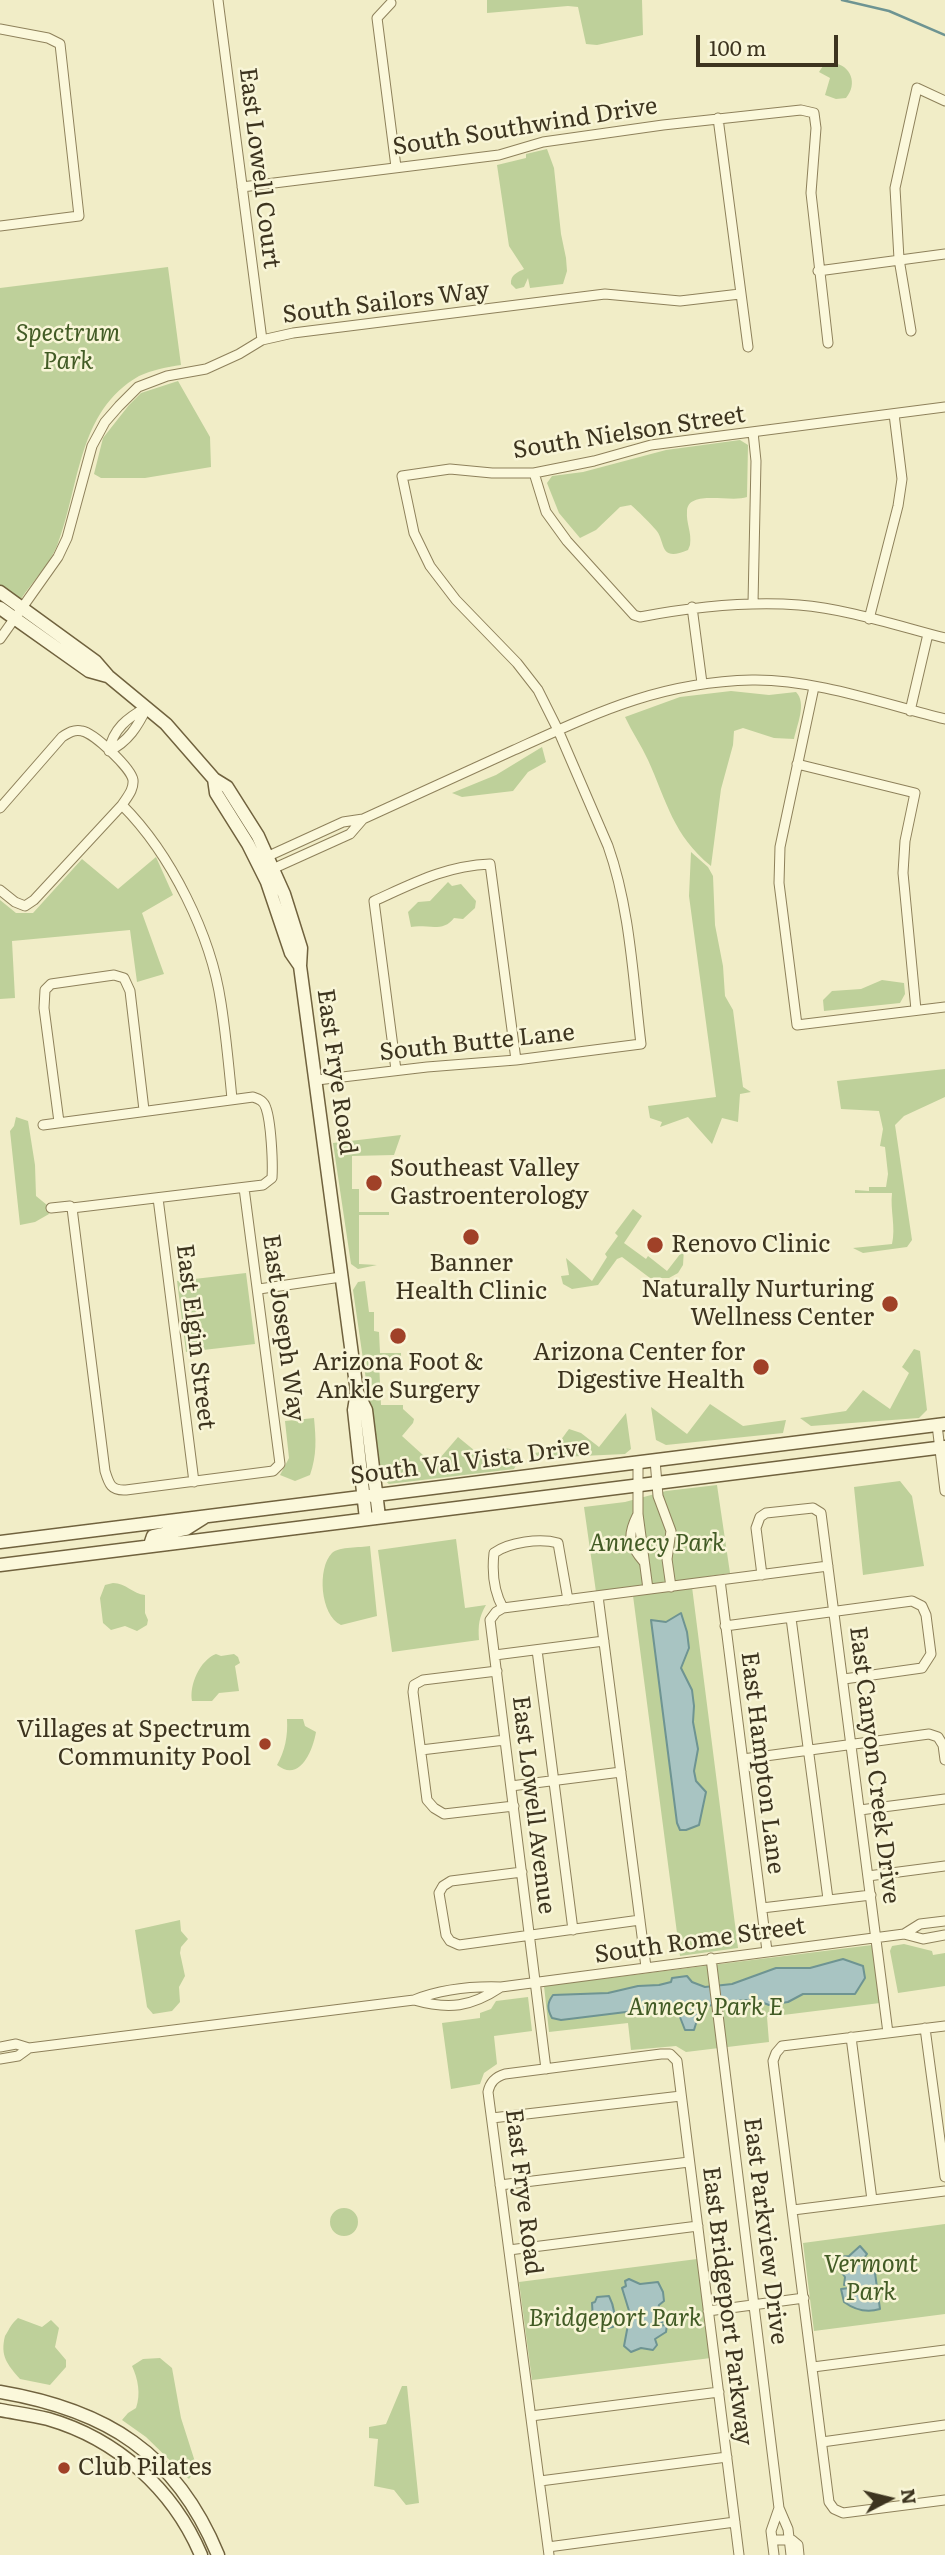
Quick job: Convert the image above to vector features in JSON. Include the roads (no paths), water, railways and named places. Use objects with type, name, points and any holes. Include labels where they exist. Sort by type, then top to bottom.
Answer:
[{"type":"main road","points":[[0,592],[20,614]]},
{"type":"main road","points":[[0,608],[20,614]]},
{"type":"main road","name":"East Frye Road","points":[[20,614],[95,661],[108,676],[172,730],[214,779],[216,793],[265,864],[291,953],[300,966],[357,1392],[366,1410],[373,1518]]},
{"type":"main road","name":"South Val Vista Drive","points":[[0,1542],[941,1425]]},
{"type":"main road","name":"South Val Vista Drive","points":[[0,1565],[942,1447]]},
{"type":"main road","points":[[150,1545],[153,1536],[186,1529],[209,1515]]},
{"type":"main road","points":[[36,1538],[39,1559]]},
{"type":"main road","points":[[0,2392],[79,2412],[113,2428],[141,2447],[171,2476],[196,2508],[218,2555]]},
{"type":"main road","points":[[0,2410],[68,2426],[88,2434],[120,2454],[157,2485],[191,2533],[201,2555]]},
{"type":"street","name":"East Lowell Court","points":[[218,0],[262,340]]},
{"type":"street","points":[[391,3],[377,18],[396,167]]},
{"type":"street","points":[[0,29],[48,38],[60,44],[79,216],[0,226]]},
{"type":"street","points":[[911,331],[899,260],[895,188],[917,88],[945,101]]},
{"type":"street","name":"South Southwind Drive","points":[[242,187],[499,155],[543,142],[719,118],[801,110],[814,113],[816,128],[811,194],[818,271]]},
{"type":"street","points":[[719,118],[748,347]]},
{"type":"street","points":[[828,343],[818,271],[945,254]]},
{"type":"street","name":"South Sailors Way","points":[[0,639],[58,558],[92,446],[105,422],[138,387],[166,376],[206,369],[262,340],[293,333],[605,294],[680,301],[740,294]]},
{"type":"street","name":"South Nielson Street","points":[[558,730],[538,690],[517,663],[456,600],[429,566],[414,533],[402,476],[450,469],[534,473],[594,461],[650,445],[945,407]]},
{"type":"street","points":[[869,619],[898,506],[902,479],[894,414]]},
{"type":"street","points":[[753,432],[756,461],[753,603]]},
{"type":"street","points":[[534,473],[546,512],[567,541],[634,615],[640,617],[692,607],[753,603],[802,606],[945,638]]},
{"type":"street","points":[[692,607],[702,683]]},
{"type":"street","points":[[910,711],[928,634]]},
{"type":"street","points":[[265,864],[343,822],[363,819],[558,730],[642,696],[702,683],[753,680],[814,687],[945,719]]},
{"type":"street","points":[[814,687],[780,847],[779,883],[797,1025],[945,1007]]},
{"type":"street","points":[[109,751],[111,737],[128,717],[146,708]]},
{"type":"street","points":[[0,808],[62,737],[71,732],[81,730],[90,734],[129,770],[133,780],[132,790],[122,805],[34,900],[25,906],[0,890]]},
{"type":"street","name":"South Butte Lane","points":[[317,1080],[642,1044],[628,934],[615,865],[558,730]]},
{"type":"street","points":[[797,764],[915,793],[905,841],[903,873],[916,1010]]},
{"type":"street","points":[[122,805],[136,819],[174,873],[205,944],[221,1001],[232,1099]]},
{"type":"street","points":[[396,1070],[374,901],[425,878],[463,865],[490,864],[516,1060]]},
{"type":"street","points":[[59,1122],[44,1007],[45,990],[51,984],[114,975],[124,978],[130,991],[144,1110]]},
{"type":"street","points":[[43,1125],[253,1097],[260,1099],[266,1107],[273,1166],[272,1178],[263,1185],[72,1208],[51,1208]]},
{"type":"street","name":"East Joseph Way","points":[[194,1482],[273,1471],[280,1464],[244,1188]]},
{"type":"street","name":"East Elgin Street","points":[[158,1198],[194,1482]]},
{"type":"street","points":[[72,1208],[105,1471],[110,1486],[116,1491],[194,1482]]},
{"type":"street","points":[[259,1289],[341,1277]]},
{"type":"street","points":[[941,1425],[945,1491]]},
{"type":"street","points":[[654,1460],[660,1501],[671,1531],[667,1559],[671,1587]]},
{"type":"street","points":[[638,1462],[638,1514],[648,1590]]},
{"type":"street","name":"East Canyon Creek Drive","points":[[762,1575],[756,1528],[760,1517],[766,1513],[813,1508],[821,1513],[888,2033]]},
{"type":"street","points":[[568,1600],[558,1543],[549,1540],[503,1546],[494,1553],[497,1597],[503,1608],[568,1600],[598,1596],[648,1590],[828,1566]]},
{"type":"street","name":"East Hampton Lane","points":[[720,1580],[767,1951]]},
{"type":"street","points":[[598,1596],[646,1967]]},
{"type":"street","points":[[726,1626],[912,1601],[922,1606],[931,1654],[922,1668],[844,1679]]},
{"type":"street","name":"East Lowell Avenue","points":[[503,1608],[491,1619],[547,2069]]},
{"type":"street","points":[[791,1618],[828,1899]]},
{"type":"street","points":[[495,1655],[604,1641]]},
{"type":"street","points":[[537,1650],[573,1930]]},
{"type":"street","points":[[497,1671],[423,1680],[414,1685],[427,1800],[444,1814],[514,1806]]},
{"type":"street","points":[[743,1759],[929,1734],[939,1737],[945,1760]]},
{"type":"street","points":[[421,1750],[505,1740]]},
{"type":"street","points":[[511,1786],[621,1772]]},
{"type":"street","points":[[860,1810],[945,1799]]},
{"type":"street","points":[[868,1876],[945,1866]]},
{"type":"street","points":[[522,1872],[451,1881],[443,1886],[439,1893],[446,1935],[450,1941],[459,1945],[640,1920]]},
{"type":"street","points":[[762,1908],[871,1895]]},
{"type":"street","name":"South Rome Street","points":[[904,1934],[920,1924],[945,1921]]},
{"type":"street","name":"South Rome Street","points":[[0,2047],[16,2044],[29,2048],[414,2000],[436,1992],[477,1986],[501,1987],[535,1983],[876,1937],[904,1934],[923,1938],[945,1935]]},
{"type":"street","name":"East Parkview Drive","points":[[711,1958],[779,2508],[788,2529],[791,2555]]},
{"type":"street","name":"South Rome Street","points":[[414,2000],[438,2007],[479,2001],[501,1987]]},
{"type":"street","points":[[945,2026],[782,2046],[774,2061],[829,2502],[834,2509],[843,2513],[945,2500]]},
{"type":"street","points":[[925,2028],[945,2178]]},
{"type":"street","points":[[851,2037],[872,2200]]},
{"type":"street","name":"South Rome Street","points":[[0,2059],[18,2056],[29,2048]]},
{"type":"street","name":"East Bridgeport Parkway","points":[[547,2069],[661,2054],[670,2054],[677,2062],[739,2555]]},
{"type":"street","name":"East Frye Road","points":[[547,2069],[497,2076],[489,2084],[549,2551]]},
{"type":"street","points":[[492,2118],[681,2096]]},
{"type":"street","points":[[500,2185],[689,2162]]},
{"type":"street","points":[[793,2210],[945,2190]]},
{"type":"street","points":[[509,2250],[698,2226]]},
{"type":"street","points":[[708,2311],[804,2298]]},
{"type":"street","points":[[813,2367],[945,2350]]},
{"type":"street","points":[[531,2416],[719,2392]]},
{"type":"street","points":[[822,2442],[945,2425]]},
{"type":"street","points":[[540,2481],[727,2457]]},
{"type":"street","name":"East Parkview Drive","points":[[774,2555],[771,2531],[779,2508]]},
{"type":"street","points":[[549,2551],[735,2522]]},
{"type":"street","points":[[772,2540],[789,2539],[798,2545],[799,2555]]},
{"type":"water","points":[[681,1613],[689,1648],[681,1668],[692,1690],[693,1722],[698,1749],[694,1771],[696,1781],[706,1792],[699,1825],[686,1830],[680,1830],[677,1823],[651,1620],[666,1622]]},
{"type":"water","points":[[843,1959],[863,1966],[865,1978],[855,1994],[803,1994],[788,2002],[769,2005],[756,2000],[744,2000],[701,2007],[694,2030],[685,2030],[678,2012],[626,2012],[561,2020],[552,2018],[549,2009],[553,1995],[608,1993],[638,1986],[659,1985],[671,1982],[672,1978],[687,1976],[692,1982],[705,1987],[732,1984],[776,1968],[810,1968]]},
{"type":"water","points":[[860,2246],[867,2254],[862,2265],[875,2273],[880,2309],[861,2310],[844,2302],[841,2289],[857,2287],[857,2284],[844,2285],[845,2277],[834,2263],[836,2257],[849,2256]]},
{"type":"water","points":[[629,2279],[640,2284],[658,2282],[663,2292],[664,2301],[658,2310],[665,2322],[653,2326],[667,2325],[666,2332],[655,2339],[657,2345],[653,2350],[641,2348],[631,2352],[624,2346],[630,2314],[622,2288]]},
{"type":"water","points":[[609,2296],[614,2312],[613,2327],[601,2329],[593,2320],[592,2303],[597,2297]]},
{"type":"waterway","points":[[842,0],[889,11],[945,35]]},
{"type":"place","name":"Southeast Valley Gastroenterology","points":[[374,1183]]},
{"type":"place","name":"Banner Health Clinic","points":[[471,1237]]},
{"type":"place","name":"Renovo Clinic","points":[[655,1245]]},
{"type":"place","name":"Naturally Nurturing Wellness Center","points":[[890,1304]]},
{"type":"place","name":"Arizona Foot & Ankle Surgery","points":[[398,1336]]},
{"type":"place","name":"Arizona Center for Digestive Health","points":[[761,1367]]},
{"type":"place","name":"Villages at Spectrum Community Pool","points":[[265,1744]]},
{"type":"place","name":"Club Pilates","points":[[64,2468]]},
{"type":"park label","name":"Spectrum Park","points":[[68,348]]},
{"type":"park label","name":"Annecy Park","points":[[657,1544]]},
{"type":"park label","name":"Annecy Park E","points":[[705,2008]]},
{"type":"park label","name":"Vermont Park","points":[[871,2279]]},
{"type":"park label","name":"Bridgeport Park","points":[[615,2319]]}]
